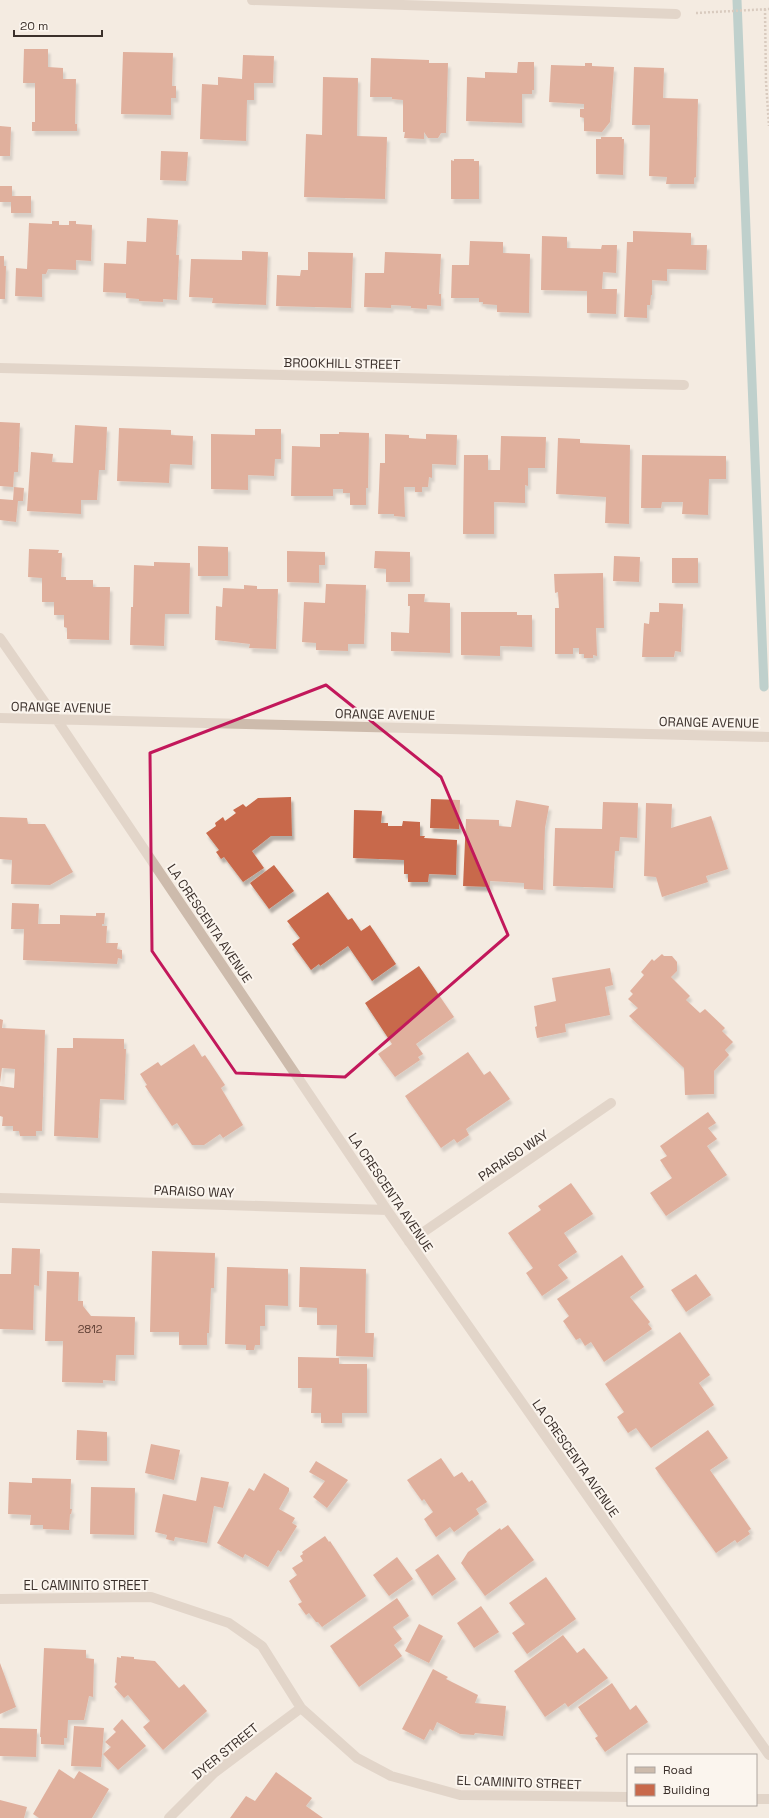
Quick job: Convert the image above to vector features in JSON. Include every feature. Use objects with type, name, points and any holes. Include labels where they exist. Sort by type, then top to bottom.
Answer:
[{"type":"street","points":[[252,0],[676,14]]},
{"type":"street","name":"BROOKHILL STREET","points":[[0,368],[684,385]]},
{"type":"street","name":"LA CRESCENTA AVENUE","points":[[0,638],[57,720],[409,1242],[769,1755]]},
{"type":"street","name":"ORANGE AVENUE","points":[[0,718],[769,737]]},
{"type":"street","name":"PARAISO WAY","points":[[409,1242],[611,1103]]},
{"type":"street","name":"PARAISO WAY","points":[[0,1198],[388,1210]]},
{"type":"street","name":"EL CAMINITO STREET","points":[[0,1599],[151,1597],[229,1623],[262,1646],[301,1708],[357,1758],[391,1776],[460,1795],[627,1797]]},
{"type":"street","name":"DYER STREET","points":[[169,1818],[214,1773],[301,1708]]},
{"type":"street","points":[[757,1799],[769,1799]]},
{"type":"path","points":[[765,9],[766,82],[769,126]]},
{"type":"path","points":[[706,12],[769,9]]},
{"type":"path","points":[[766,82],[769,86]]},
{"type":"highlighted area","points":[[326,685],[441,777],[508,935],[345,1077],[236,1073],[152,951],[150,753]]},
{"type":"building","points":[[24,49],[48,49],[48,67],[63,68],[63,79],[76,79],[75,124],[77,124],[77,131],[32,131],[32,122],[35,122],[35,83],[23,83]]},
{"type":"building","points":[[123,52],[173,53],[172,86],[176,86],[176,98],[171,98],[171,115],[121,114]]},
{"type":"building","points":[[243,55],[274,56],[273,83],[254,83],[254,100],[247,100],[246,141],[200,139],[202,84],[218,85],[218,77],[242,79]]},
{"type":"building","points":[[371,58],[429,60],[429,63],[448,63],[446,133],[441,133],[438,138],[428,138],[424,132],[424,139],[404,138],[403,100],[392,99],[392,97],[370,97]]},
{"type":"building","points":[[518,62],[534,62],[534,90],[532,90],[532,94],[522,94],[522,123],[466,121],[467,77],[485,78],[485,72],[517,73]]},
{"type":"building","points":[[585,63],[592,63],[592,66],[614,67],[610,122],[602,132],[584,131],[584,118],[580,117],[580,109],[584,109],[584,104],[549,102],[551,65],[585,66]]},
{"type":"building","points":[[634,67],[664,68],[663,98],[698,99],[696,177],[694,178],[694,184],[666,184],[667,177],[649,176],[650,125],[632,125]]},
{"type":"building","points":[[323,77],[358,78],[357,136],[387,137],[385,199],[304,197],[306,134],[322,135]]},
{"type":"building","points":[[0,126],[11,127],[10,156],[0,156]]},
{"type":"building","points":[[601,137],[622,137],[622,139],[624,139],[623,175],[596,174],[596,139],[601,139]]},
{"type":"building","points":[[161,151],[188,152],[186,181],[160,180]]},
{"type":"building","points":[[454,159],[474,159],[474,161],[479,161],[479,199],[451,199],[451,160],[454,161]]},
{"type":"building","points":[[0,186],[12,186],[12,196],[31,196],[31,213],[11,213],[11,202],[0,202]]},
{"type":"building","points":[[147,218],[178,220],[176,255],[179,255],[177,300],[163,299],[163,302],[139,301],[139,299],[126,298],[126,293],[103,292],[104,263],[126,264],[127,241],[146,242]]},
{"type":"building","points":[[52,221],[59,221],[59,225],[69,225],[69,221],[76,221],[76,224],[92,225],[91,261],[76,260],[76,270],[48,269],[46,274],[42,274],[42,297],[15,296],[16,268],[27,269],[29,223],[52,224]]},
{"type":"building","points":[[633,231],[691,233],[691,245],[707,245],[706,270],[667,269],[667,281],[652,280],[652,295],[650,305],[647,305],[647,318],[624,317],[627,242],[633,242]]},
{"type":"building","points":[[542,236],[567,237],[567,248],[601,249],[602,245],[617,245],[616,273],[603,272],[602,289],[617,289],[616,314],[587,313],[587,291],[541,290]]},
{"type":"building","points":[[470,241],[503,242],[503,253],[530,254],[529,313],[497,312],[497,305],[483,304],[483,302],[479,302],[479,298],[451,298],[452,265],[469,265]]},
{"type":"building","points":[[242,251],[268,252],[266,305],[212,303],[213,298],[189,297],[191,259],[242,260]]},
{"type":"building","points":[[308,252],[353,253],[351,308],[276,306],[277,275],[300,276],[301,270],[308,270]]},
{"type":"building","points":[[385,252],[441,254],[439,294],[441,294],[441,306],[427,305],[427,309],[411,308],[411,306],[391,305],[391,308],[364,307],[365,273],[384,273]]},
{"type":"building","points":[[0,256],[4,256],[4,266],[6,266],[5,299],[0,299]]},
{"type":"building","points":[[0,422],[20,423],[18,472],[14,472],[13,487],[0,486]]},
{"type":"building","points":[[75,425],[107,427],[105,470],[99,470],[97,500],[81,500],[81,514],[27,511],[31,452],[53,454],[52,462],[73,463]]},
{"type":"building","points":[[119,428],[171,430],[171,435],[193,436],[192,465],[170,464],[169,483],[117,481]]},
{"type":"building","points":[[255,429],[281,429],[281,459],[275,459],[274,476],[248,475],[248,490],[211,489],[211,434],[255,435]]},
{"type":"building","points":[[339,432],[369,433],[368,488],[366,488],[366,505],[350,505],[350,493],[343,493],[343,489],[333,489],[333,496],[291,496],[292,446],[320,447],[320,434],[339,434]]},
{"type":"building","points":[[385,434],[409,435],[409,438],[426,439],[426,434],[457,435],[456,465],[432,464],[432,478],[429,477],[428,487],[422,487],[422,492],[415,492],[415,487],[404,487],[405,517],[394,516],[394,514],[378,514],[380,463],[385,463]]},
{"type":"building","points":[[501,436],[546,437],[545,468],[528,468],[528,486],[525,485],[525,503],[494,502],[494,534],[463,534],[464,455],[488,455],[488,470],[500,470]]},
{"type":"building","points":[[558,438],[580,439],[580,443],[630,445],[629,524],[605,523],[606,497],[556,494]]},
{"type":"building","points":[[642,455],[726,456],[726,479],[709,479],[708,515],[682,514],[683,502],[662,502],[661,508],[641,508]]},
{"type":"building","points":[[14,487],[24,488],[23,501],[18,501],[16,522],[0,520],[0,499],[13,500]]},
{"type":"building","points":[[198,546],[228,547],[228,576],[198,576]]},
{"type":"building","points":[[29,549],[59,550],[58,553],[62,553],[61,577],[66,577],[66,580],[93,580],[93,587],[110,587],[109,640],[67,639],[67,628],[64,627],[64,615],[54,615],[54,602],[42,602],[42,578],[28,577]]},
{"type":"building","points":[[287,551],[325,552],[325,565],[319,565],[319,583],[287,582]]},
{"type":"building","points":[[375,551],[410,552],[410,582],[386,582],[386,569],[374,568]]},
{"type":"building","points":[[614,556],[640,557],[639,582],[613,581]]},
{"type":"building","points":[[672,558],[698,558],[698,583],[672,583]]},
{"type":"building","points":[[154,562],[190,563],[189,614],[165,614],[164,646],[130,645],[134,565],[154,566]]},
{"type":"building","points":[[603,573],[604,628],[596,628],[597,656],[593,655],[593,658],[584,658],[584,654],[579,654],[579,648],[573,648],[573,654],[555,654],[555,608],[559,608],[558,592],[555,593],[554,574]]},
{"type":"building","points":[[326,584],[366,585],[364,644],[348,644],[348,651],[316,650],[316,643],[302,642],[304,602],[325,603]]},
{"type":"building","points":[[244,585],[257,586],[257,589],[278,589],[276,649],[249,648],[250,644],[215,640],[216,606],[222,607],[223,588],[244,589]]},
{"type":"building","points":[[408,594],[425,594],[424,602],[450,603],[450,653],[391,651],[391,632],[409,633],[410,606],[408,606]]},
{"type":"building","points":[[659,603],[683,604],[681,652],[675,651],[674,657],[642,657],[644,623],[649,624],[650,612],[659,612]]},
{"type":"building","points":[[461,612],[517,612],[517,615],[532,615],[532,647],[500,646],[500,656],[461,655]]},
{"type":"building","points":[[291,797],[292,836],[271,836],[252,851],[264,868],[243,882],[224,857],[221,859],[216,852],[219,850],[206,833],[216,826],[215,823],[223,817],[225,821],[236,813],[233,810],[243,804],[246,807],[258,798]]},
{"type":"building","points":[[431,799],[460,800],[459,829],[430,828]]},
{"type":"building","points":[[516,800],[549,806],[545,828],[543,890],[524,889],[524,883],[490,881],[490,887],[463,886],[466,819],[499,820],[499,826],[511,827]]},
{"type":"building","points":[[603,802],[638,803],[637,838],[620,837],[619,851],[615,851],[613,888],[553,886],[555,828],[602,829]]},
{"type":"building","points":[[646,803],[672,804],[671,828],[711,816],[728,869],[706,876],[708,882],[662,897],[656,877],[644,876]]},
{"type":"building","points":[[354,810],[382,811],[381,823],[388,823],[388,826],[402,826],[403,821],[420,822],[420,836],[425,836],[424,838],[457,840],[456,875],[429,874],[428,882],[408,882],[408,874],[404,874],[404,860],[353,858]]},
{"type":"building","points":[[0,817],[27,818],[28,824],[45,824],[73,872],[50,885],[11,884],[12,860],[0,859]]},
{"type":"building","points":[[274,865],[294,891],[269,909],[250,883]]},
{"type":"building","points":[[328,892],[348,920],[352,918],[361,931],[370,925],[396,964],[372,981],[348,946],[320,966],[319,964],[311,970],[292,944],[300,938],[287,921]]},
{"type":"building","points":[[12,903],[39,904],[38,924],[60,924],[60,915],[96,916],[96,913],[105,913],[104,924],[102,924],[102,926],[107,926],[106,943],[118,943],[117,949],[122,950],[122,959],[118,958],[117,964],[23,960],[24,929],[11,929]]},
{"type":"building","points":[[662,954],[664,956],[672,956],[677,962],[677,971],[671,977],[690,996],[686,1000],[700,1013],[705,1009],[725,1028],[722,1031],[733,1042],[725,1050],[729,1055],[714,1071],[714,1094],[685,1095],[684,1068],[629,1016],[638,1008],[628,999],[633,994],[630,991],[644,975],[641,972],[652,959],[654,961]]},
{"type":"building","points":[[419,966],[454,1017],[416,1044],[423,1054],[418,1057],[420,1060],[395,1077],[378,1054],[392,1044],[365,1003]]},
{"type":"building","points":[[610,968],[613,985],[605,987],[610,1015],[565,1024],[566,1032],[537,1038],[534,1006],[556,1001],[552,978]]},
{"type":"building","points":[[0,1019],[3,1020],[2,1028],[45,1030],[42,1131],[36,1131],[36,1136],[20,1136],[19,1131],[13,1131],[13,1126],[2,1126],[3,1117],[0,1116],[0,1086],[14,1088],[15,1069],[2,1068],[0,1083]]},
{"type":"building","points":[[73,1038],[124,1039],[124,1049],[126,1049],[124,1100],[100,1099],[98,1138],[54,1136],[57,1048],[73,1048]]},
{"type":"building","points":[[194,1044],[202,1057],[205,1055],[225,1085],[221,1088],[243,1125],[223,1138],[220,1134],[204,1145],[192,1145],[177,1123],[172,1126],[145,1086],[147,1085],[140,1074],[158,1062],[161,1066]]},
{"type":"building","points":[[468,1052],[484,1075],[490,1071],[510,1099],[466,1129],[469,1135],[457,1143],[454,1139],[441,1148],[405,1096]]},
{"type":"building","points":[[708,1112],[716,1123],[708,1128],[717,1139],[707,1146],[727,1175],[666,1216],[650,1193],[672,1178],[660,1160],[667,1156],[660,1146]]},
{"type":"building","points":[[571,1183],[593,1214],[564,1233],[577,1252],[558,1265],[568,1278],[542,1296],[526,1273],[533,1268],[508,1233],[541,1210],[538,1206]]},
{"type":"building","points":[[12,1248],[40,1249],[39,1286],[34,1285],[33,1330],[0,1329],[0,1274],[11,1274]]},
{"type":"building","points":[[152,1251],[215,1253],[214,1288],[211,1288],[207,1345],[179,1345],[179,1332],[150,1332]]},
{"type":"building","points":[[622,1255],[644,1287],[630,1297],[650,1322],[648,1324],[652,1329],[604,1362],[591,1342],[585,1346],[580,1338],[576,1340],[563,1321],[569,1316],[557,1299]]},
{"type":"building","points":[[227,1267],[288,1269],[288,1306],[265,1305],[265,1326],[260,1326],[260,1345],[255,1345],[254,1350],[246,1350],[246,1345],[225,1344]]},
{"type":"building","points":[[300,1267],[366,1269],[365,1333],[374,1333],[373,1357],[336,1356],[337,1325],[317,1325],[317,1308],[299,1307]]},
{"type":"building","points":[[47,1271],[79,1272],[78,1301],[83,1301],[83,1306],[91,1316],[135,1317],[134,1355],[116,1355],[115,1381],[103,1380],[103,1383],[62,1382],[63,1341],[45,1341]]},
{"type":"building","points":[[696,1274],[711,1295],[686,1312],[671,1290]]},
{"type":"building","points":[[680,1332],[710,1375],[699,1383],[714,1405],[651,1448],[636,1428],[628,1433],[617,1417],[624,1412],[605,1384]]},
{"type":"building","points":[[298,1357],[339,1358],[339,1364],[367,1364],[367,1413],[342,1413],[342,1423],[321,1423],[321,1413],[311,1413],[312,1388],[298,1388]]},
{"type":"building","points":[[77,1430],[107,1432],[107,1461],[76,1460]]},
{"type":"building","points":[[708,1430],[728,1458],[710,1470],[751,1529],[748,1531],[750,1534],[737,1543],[735,1540],[716,1553],[655,1468]]},
{"type":"building","points":[[151,1444],[180,1450],[174,1480],[145,1473]]},
{"type":"building","points":[[441,1458],[454,1477],[462,1472],[469,1482],[472,1480],[487,1502],[476,1509],[479,1514],[454,1532],[450,1527],[436,1537],[424,1519],[433,1512],[424,1499],[422,1501],[407,1480]]},
{"type":"building","points":[[316,1461],[348,1480],[327,1508],[313,1497],[325,1481],[309,1472]]},
{"type":"building","points":[[264,1473],[289,1488],[289,1491],[279,1509],[295,1518],[292,1523],[297,1526],[281,1552],[278,1550],[268,1567],[245,1554],[243,1558],[217,1543],[249,1488],[254,1491]]},
{"type":"building","points":[[201,1477],[229,1482],[223,1508],[214,1506],[207,1543],[175,1537],[174,1541],[166,1539],[167,1535],[155,1532],[163,1494],[196,1501]]},
{"type":"building","points":[[32,1478],[71,1479],[70,1509],[72,1509],[70,1514],[69,1530],[43,1529],[43,1525],[30,1525],[31,1515],[8,1514],[9,1482],[32,1483]]},
{"type":"building","points":[[91,1487],[135,1488],[134,1535],[90,1534]]},
{"type":"building","points":[[508,1525],[534,1560],[485,1596],[461,1563],[468,1552],[500,1528],[501,1530]]},
{"type":"building","points":[[325,1536],[329,1542],[330,1541],[366,1596],[322,1627],[309,1613],[306,1615],[298,1604],[302,1602],[289,1581],[297,1575],[292,1568],[303,1561],[300,1556],[303,1554],[302,1552]]},
{"type":"building","points":[[438,1554],[456,1579],[432,1596],[415,1570]]},
{"type":"building","points":[[397,1557],[413,1579],[389,1596],[373,1575]]},
{"type":"building","points":[[546,1577],[576,1619],[527,1654],[512,1633],[525,1624],[509,1603]]},
{"type":"building","points":[[397,1598],[409,1616],[393,1627],[402,1639],[394,1645],[402,1656],[359,1687],[330,1646]]},
{"type":"building","points":[[481,1606],[499,1632],[474,1648],[457,1623]]},
{"type":"building","points":[[419,1624],[443,1636],[429,1663],[405,1651]]},
{"type":"building","points":[[563,1635],[577,1653],[584,1648],[608,1678],[568,1707],[565,1703],[545,1717],[514,1671]]},
{"type":"building","points":[[44,1648],[86,1650],[86,1658],[94,1659],[93,1697],[89,1696],[84,1720],[68,1720],[67,1738],[64,1738],[64,1745],[41,1744],[40,1737]]},
{"type":"building","points":[[121,1656],[155,1661],[179,1688],[184,1684],[207,1711],[163,1750],[143,1727],[150,1721],[128,1695],[124,1698],[114,1687],[117,1684],[115,1682],[117,1657],[121,1658]]},
{"type":"building","points":[[0,1663],[16,1707],[0,1714]]},
{"type":"building","points":[[433,1669],[448,1677],[446,1679],[478,1695],[475,1703],[506,1706],[503,1736],[475,1733],[474,1735],[460,1734],[437,1722],[433,1731],[430,1729],[424,1740],[402,1729]]},
{"type":"building","points":[[612,1683],[630,1710],[636,1705],[648,1722],[605,1752],[595,1738],[598,1736],[578,1707]]},
{"type":"building","points":[[122,1719],[146,1746],[118,1770],[103,1754],[111,1747],[105,1742],[116,1732],[113,1729]]},
{"type":"building","points":[[74,1726],[104,1728],[101,1767],[71,1766]]},
{"type":"building","points":[[0,1728],[37,1729],[36,1757],[0,1756]]},
{"type":"building","points":[[59,1769],[74,1779],[79,1771],[109,1789],[92,1818],[39,1818],[33,1814]]},
{"type":"building","points":[[276,1772],[312,1798],[306,1806],[323,1818],[230,1818],[246,1796],[255,1801]]},
{"type":"building","points":[[0,1800],[27,1807],[24,1818],[0,1818]]},
{"type":"waterway","points":[[737,0],[764,687]]}]
